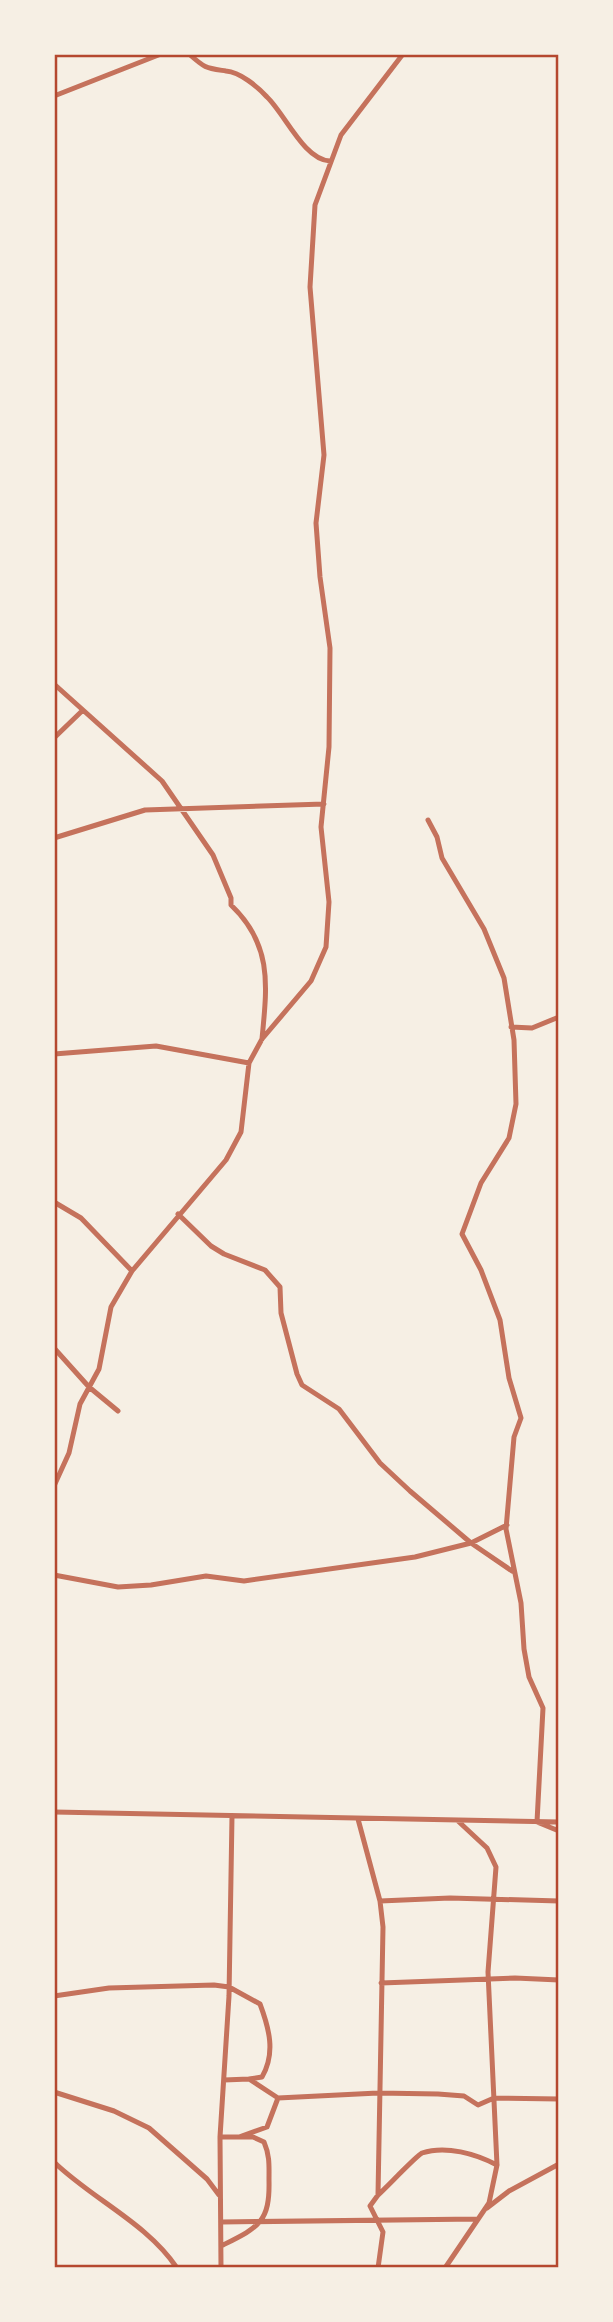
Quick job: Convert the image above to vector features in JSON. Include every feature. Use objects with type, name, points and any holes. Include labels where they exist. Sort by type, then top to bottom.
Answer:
[{"type":"street","points":[[54,96],[161,54]]},
{"type":"street","points":[[189,54],[204,67],[217,72],[226,71],[248,81],[267,96],[314,155],[330,161]]},
{"type":"street","points":[[54,1486],[69,1453],[80,1404],[101,1362],[111,1307],[132,1271],[178,1214],[219,1171],[237,1141],[241,1132],[249,1063],[262,1039],[310,981],[326,947],[329,902],[321,845],[329,747],[330,648],[320,578],[316,523],[324,455],[310,287],[314,205],[341,135],[403,54]]},
{"type":"street","points":[[54,684],[162,781],[213,855],[231,898],[231,905],[250,925],[266,964],[262,1039]]},
{"type":"street","points":[[54,738],[82,711]]},
{"type":"street","points":[[54,838],[129,813],[233,805],[324,804]]},
{"type":"street","points":[[428,820],[438,837],[442,858],[484,929],[504,978],[514,1040],[516,1104],[509,1138],[481,1183],[462,1234],[497,1309],[509,1378],[521,1418],[514,1437],[507,1525],[529,1676],[543,1708],[537,1822]]},
{"type":"street","points":[[511,1027],[524,1029],[559,1017]]},
{"type":"street","points":[[514,1040],[524,1029]]},
{"type":"street","points":[[54,1054],[156,1046],[249,1063]]},
{"type":"street","points":[[54,1202],[81,1218],[132,1271]]},
{"type":"street","points":[[178,1214],[218,1250],[265,1269],[280,1287],[281,1313],[296,1374],[302,1385],[339,1409],[380,1463],[471,1543],[503,1562],[514,1574]]},
{"type":"street","points":[[54,1348],[89,1387],[118,1411]]},
{"type":"street","points":[[54,1575],[118,1587],[151,1586],[206,1576],[244,1581],[415,1557],[471,1543],[507,1525]]},
{"type":"street","points":[[54,1812],[559,1822]]},
{"type":"street","points":[[221,2268],[223,2245],[220,2137],[229,1987],[232,1816]]},
{"type":"street","points":[[358,1819],[380,1901],[377,2195]]},
{"type":"street","points":[[458,1821],[493,1856],[496,1867],[489,1981],[497,2165],[485,2210]]},
{"type":"street","points":[[537,1822],[559,1831]]},
{"type":"street","points":[[380,1901],[450,1898],[492,1901],[559,1900]]},
{"type":"street","points":[[381,1983],[515,1978],[559,1980]]},
{"type":"street","points":[[54,1996],[109,1988],[229,1987],[260,2004],[267,2024],[270,2063],[262,2077],[224,2080]]},
{"type":"street","points":[[249,2079],[278,2098],[377,2093],[464,2096],[478,2105],[494,2098],[559,2099]]},
{"type":"street","points":[[54,2092],[114,2111],[149,2128],[207,2179],[217,2190],[220,2200]]},
{"type":"street","points":[[239,2137],[267,2127],[278,2098]]},
{"type":"street","points":[[220,2137],[253,2137],[264,2142],[270,2155],[270,2200],[266,2216],[253,2231],[223,2245]]},
{"type":"street","points":[[378,2268],[383,2232],[370,2206],[377,2195],[421,2154],[451,2151],[478,2155],[497,2165]]},
{"type":"street","points":[[54,2162],[72,2179],[163,2248],[177,2268]]},
{"type":"street","points":[[445,2268],[485,2210],[509,2191],[559,2164]]},
{"type":"street","points":[[222,2222],[478,2220]]}]
